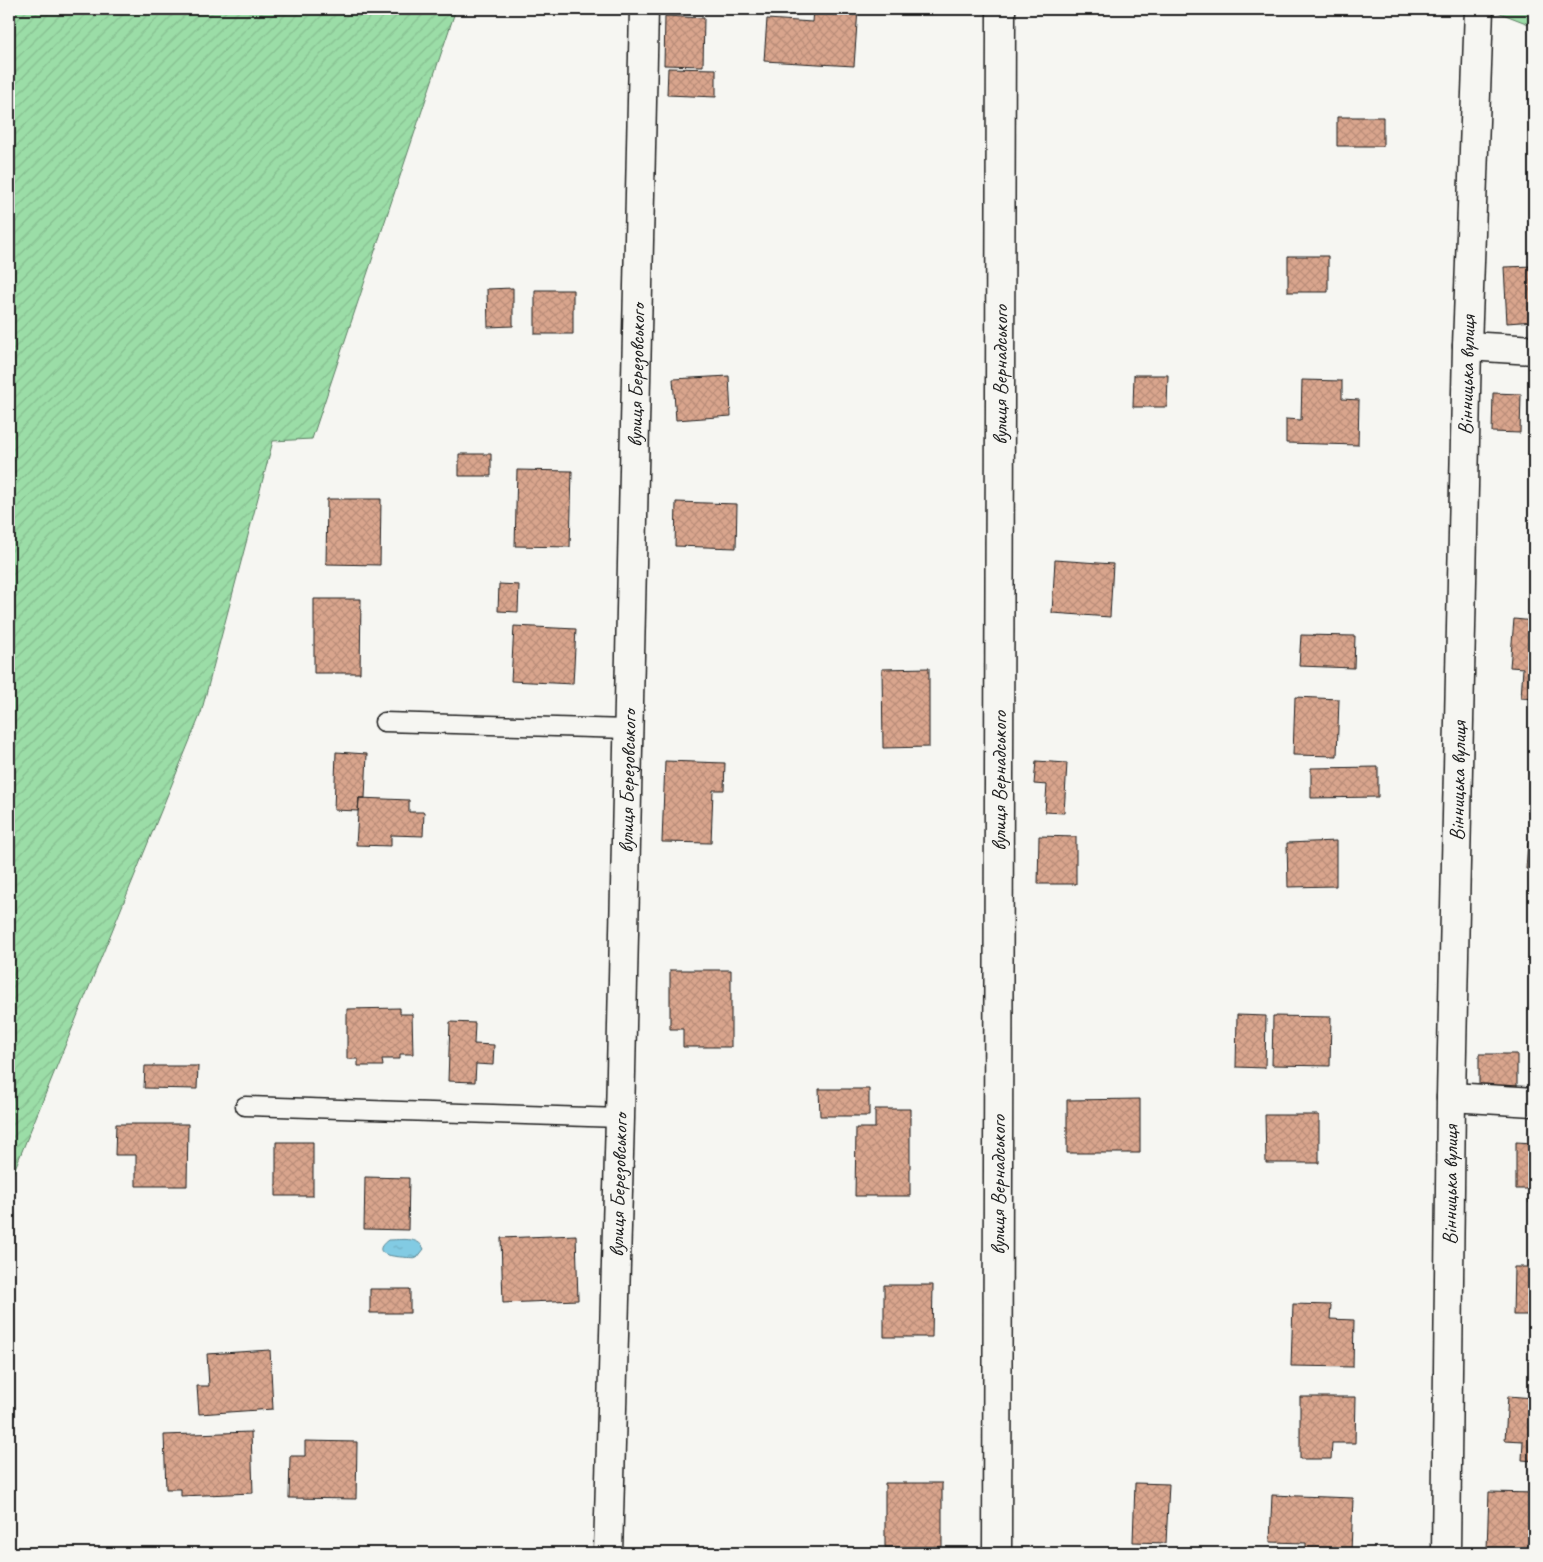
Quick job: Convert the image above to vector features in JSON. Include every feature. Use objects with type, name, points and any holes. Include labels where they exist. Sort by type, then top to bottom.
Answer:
[{"type":"street","name":"вулиця Березовського","points":[[608,1553],[620,1118],[644,9]]},
{"type":"street","name":"вулиця Вернадського","points":[[997,1553],[1001,9]]},
{"type":"street","name":"Вінницька вулиця","points":[[1446,1553],[1451,1096],[1467,346],[1479,9]]},
{"type":"street","points":[[1467,346],[1534,350]]},
{"type":"street","points":[[1451,1096],[1534,1102]]},
{"type":"lane","points":[[384,722],[628,729]]},
{"type":"lane","points":[[245,1106],[620,1118]]},
{"type":"green space","points":[[9,9],[456,9],[312,439],[273,441],[201,713],[9,1183]]},
{"type":"green space","points":[[1490,9],[1534,9],[1534,24],[1526,23]]},
{"type":"water","points":[[388,1240],[413,1240],[418,1242],[424,1249],[417,1258],[397,1257],[384,1253],[381,1250]]},
{"type":"building","points":[[813,9],[858,9],[854,66],[764,61],[767,19],[812,22]]},
{"type":"building","points":[[665,16],[704,18],[703,66],[664,65]]},
{"type":"building","points":[[668,68],[716,69],[716,97],[667,95]]},
{"type":"building","points":[[1337,117],[1383,117],[1383,146],[1337,146]]},
{"type":"building","points":[[1288,256],[1328,256],[1328,292],[1288,292]]},
{"type":"building","points":[[1534,266],[1534,321],[1507,323],[1504,267]]},
{"type":"building","points":[[513,288],[513,326],[488,327],[487,289]]},
{"type":"building","points":[[535,290],[573,290],[573,334],[535,334]]},
{"type":"building","points":[[1134,375],[1168,375],[1167,407],[1133,407]]},
{"type":"building","points":[[729,376],[731,416],[676,420],[673,379]]},
{"type":"building","points":[[1302,380],[1342,381],[1342,399],[1359,400],[1358,445],[1286,443],[1286,419],[1301,420]]},
{"type":"building","points":[[1493,393],[1521,394],[1520,433],[1492,432]]},
{"type":"building","points":[[459,454],[491,454],[491,476],[459,476]]},
{"type":"building","points":[[517,470],[572,471],[570,547],[515,546]]},
{"type":"building","points":[[327,499],[381,499],[380,565],[326,564]]},
{"type":"building","points":[[676,502],[737,504],[736,548],[675,546]]},
{"type":"building","points":[[1055,560],[1113,564],[1110,617],[1052,613]]},
{"type":"building","points":[[499,584],[519,585],[518,612],[498,611]]},
{"type":"building","points":[[314,599],[361,599],[360,673],[314,673]]},
{"type":"building","points":[[1514,619],[1534,621],[1534,699],[1521,698],[1523,668],[1510,667]]},
{"type":"building","points":[[514,626],[576,629],[573,684],[511,681]]},
{"type":"building","points":[[1301,635],[1355,636],[1354,668],[1299,666]]},
{"type":"building","points":[[929,668],[929,747],[883,748],[882,669]]},
{"type":"building","points":[[1295,697],[1339,699],[1337,756],[1293,755]]},
{"type":"building","points":[[336,752],[367,754],[365,798],[359,798],[358,811],[334,810]]},
{"type":"building","points":[[665,761],[725,763],[724,790],[713,790],[711,843],[662,842]]},
{"type":"building","points":[[1036,761],[1067,763],[1064,813],[1045,812],[1047,785],[1034,784]]},
{"type":"building","points":[[1378,767],[1378,797],[1311,798],[1311,768]]},
{"type":"building","points":[[359,798],[409,800],[409,812],[424,812],[423,836],[391,835],[391,846],[356,845]]},
{"type":"building","points":[[1039,836],[1076,837],[1076,884],[1038,884]]},
{"type":"building","points":[[1336,841],[1336,886],[1288,887],[1287,843]]},
{"type":"building","points":[[1528,843],[1534,843],[1534,869],[1526,869]]},
{"type":"building","points":[[670,970],[731,970],[731,1047],[683,1047],[683,1029],[670,1029]]},
{"type":"building","points":[[400,1008],[400,1014],[412,1014],[413,1054],[400,1054],[400,1059],[382,1059],[383,1066],[358,1066],[358,1059],[347,1059],[347,1009]]},
{"type":"building","points":[[1237,1015],[1266,1016],[1265,1068],[1236,1067]]},
{"type":"building","points":[[1273,1016],[1331,1017],[1330,1066],[1272,1065]]},
{"type":"building","points":[[450,1022],[475,1023],[474,1044],[494,1045],[493,1065],[476,1064],[475,1082],[448,1081]]},
{"type":"building","points":[[1479,1054],[1517,1054],[1517,1087],[1479,1087]]},
{"type":"building","points":[[145,1066],[198,1066],[197,1089],[144,1088]]},
{"type":"building","points":[[819,1089],[869,1089],[869,1116],[820,1116]]},
{"type":"building","points":[[1140,1099],[1140,1153],[1067,1153],[1067,1100]]},
{"type":"building","points":[[875,1109],[910,1109],[910,1196],[855,1196],[856,1128],[875,1128]]},
{"type":"building","points":[[1265,1115],[1319,1115],[1319,1163],[1266,1163]]},
{"type":"building","points":[[116,1124],[188,1124],[187,1186],[136,1186],[136,1155],[115,1155]]},
{"type":"building","points":[[276,1142],[313,1142],[313,1196],[276,1196]]},
{"type":"building","points":[[1516,1142],[1534,1143],[1534,1203],[1529,1203],[1529,1189],[1516,1189]]},
{"type":"building","points":[[365,1177],[409,1178],[408,1230],[364,1229]]},
{"type":"building","points":[[576,1235],[578,1300],[503,1303],[501,1238]]},
{"type":"building","points":[[1514,1267],[1534,1267],[1534,1332],[1528,1332],[1529,1315],[1513,1315]]},
{"type":"building","points":[[884,1285],[933,1285],[932,1337],[884,1337]]},
{"type":"building","points":[[370,1289],[410,1289],[410,1313],[370,1313]]},
{"type":"building","points":[[1293,1304],[1331,1305],[1330,1319],[1354,1320],[1353,1367],[1291,1366]]},
{"type":"building","points":[[270,1350],[273,1409],[199,1414],[197,1386],[209,1386],[207,1354]]},
{"type":"building","points":[[1508,1396],[1534,1398],[1534,1461],[1522,1460],[1523,1441],[1505,1440]]},
{"type":"building","points":[[1300,1397],[1356,1397],[1355,1443],[1332,1443],[1331,1459],[1300,1459]]},
{"type":"building","points":[[251,1432],[253,1493],[181,1496],[181,1489],[166,1489],[164,1435]]},
{"type":"building","points":[[305,1441],[357,1442],[356,1499],[289,1498],[290,1456],[305,1456]]},
{"type":"building","points":[[885,1483],[942,1483],[942,1547],[885,1547]]},
{"type":"building","points":[[1135,1483],[1169,1484],[1166,1543],[1133,1542]]},
{"type":"building","points":[[1489,1492],[1534,1493],[1534,1550],[1487,1549]]},
{"type":"building","points":[[1272,1495],[1353,1498],[1351,1553],[1306,1551],[1306,1543],[1270,1542]]}]
